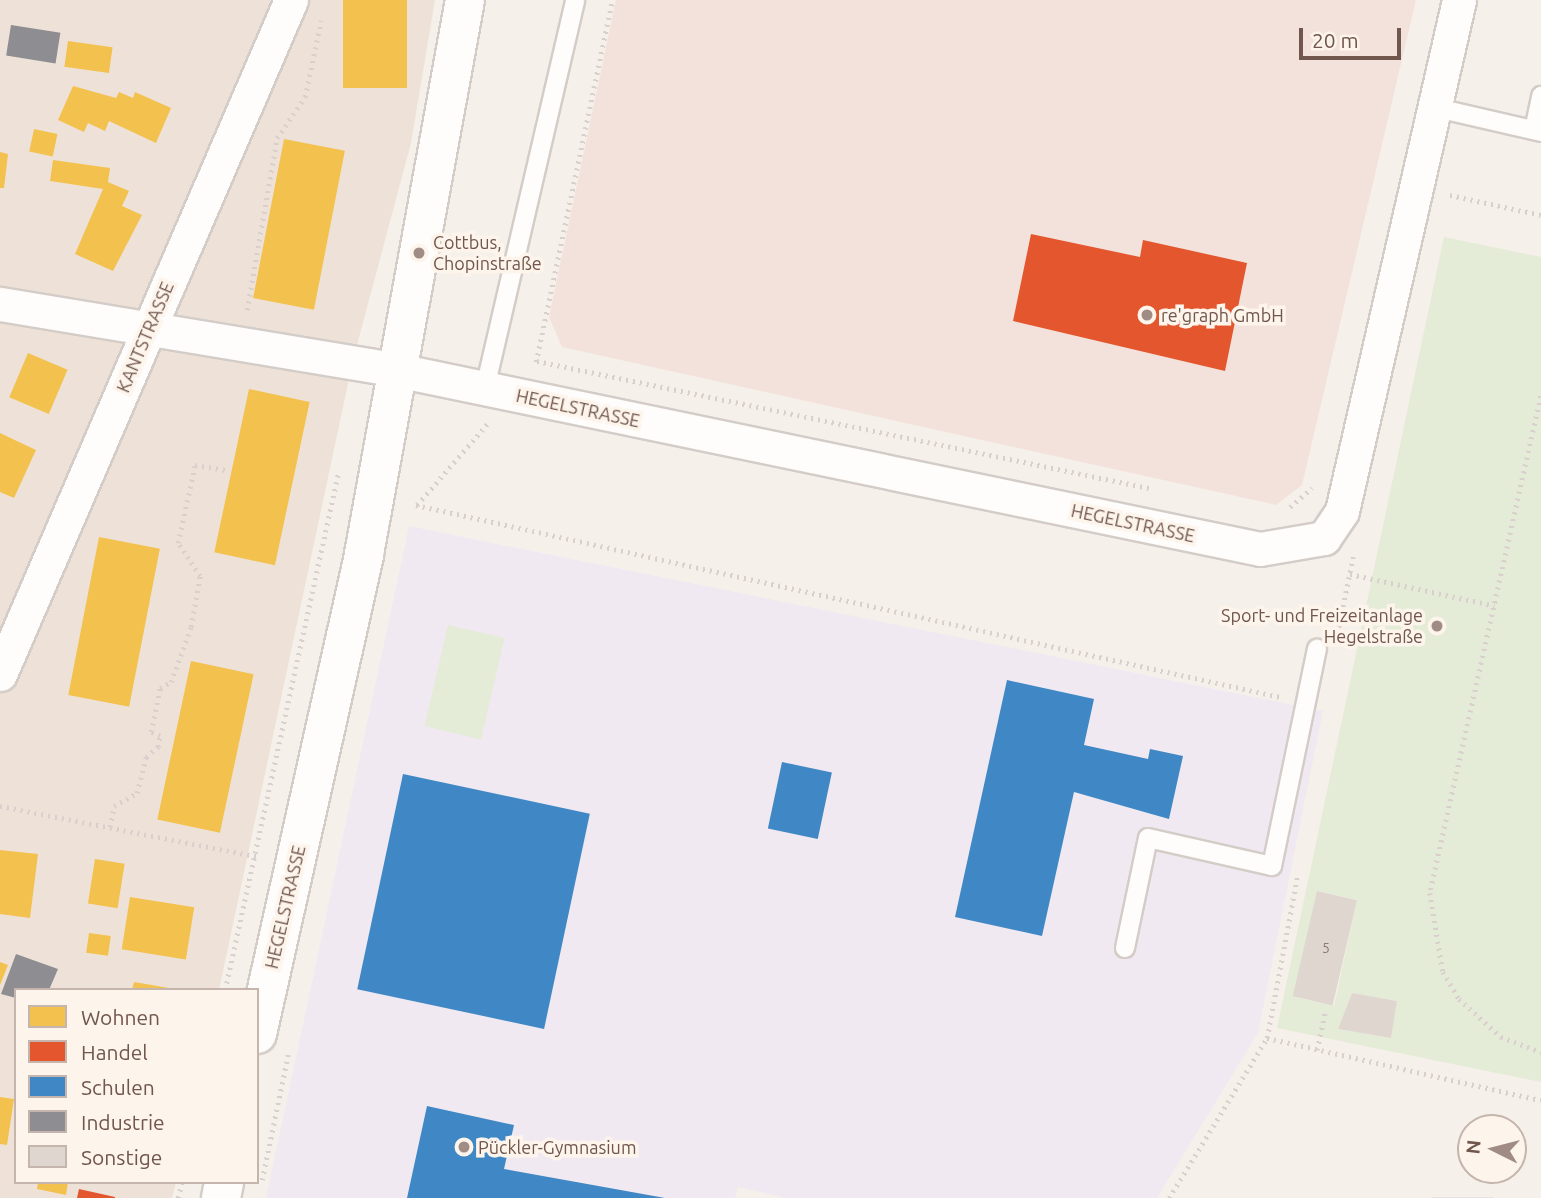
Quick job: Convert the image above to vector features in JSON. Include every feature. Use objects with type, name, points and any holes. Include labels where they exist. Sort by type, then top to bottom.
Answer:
[{"type":"street","name":"KANTSTRASSE","points":[[0,674],[291,0]]},
{"type":"street","name":"HEGELSTRASSE","points":[[259,1025],[364,554],[465,0]]},
{"type":"street","name":"HEGELSTRASSE","points":[[0,304],[149,326],[397,369],[1260,549],[1324,538],[1342,512],[1437,107],[1459,0]]},
{"type":"lane","points":[[485,388],[575,0]]},
{"type":"lane","points":[[1437,107],[1537,131],[1541,96]]},
{"type":"lane","points":[[1125,948],[1148,838],[1272,866],[1317,649]]},
{"type":"path","points":[[416,505],[532,382],[612,0]]},
{"type":"path","points":[[253,324],[244,305],[277,138],[305,97],[324,11]]},
{"type":"path","points":[[1435,191],[1541,215]]},
{"type":"path","points":[[537,361],[1156,491]]},
{"type":"path","points":[[1541,396],[1430,893],[1443,972],[1459,999],[1501,1037],[1541,1052]]},
{"type":"path","points":[[110,827],[114,806],[137,793],[146,757],[158,747],[160,736],[150,732],[160,688],[171,682],[191,627],[200,576],[178,543],[195,465],[228,470]]},
{"type":"path","points":[[1283,509],[1319,475]]},
{"type":"path","points":[[409,507],[416,505],[1306,702]]},
{"type":"path","points":[[1350,574],[1495,606]]},
{"type":"path","points":[[0,806],[256,856]]},
{"type":"path","points":[[1169,1198],[1268,1038],[1299,866]]},
{"type":"path","points":[[1317,1050],[1325,1011]]},
{"type":"path","points":[[1268,1038],[1541,1100]]},
{"type":"shaded area","points":[[0,0],[435,0],[411,143],[353,360],[219,988],[14,988],[14,1184],[176,1184],[172,1198],[0,1198]]},
{"type":"shaded area","points":[[616,0],[1416,0],[1302,485],[1276,505],[562,347],[549,317]]},
{"type":"shaded area","points":[[409,526],[1323,711],[1258,1033],[1157,1198],[785,1198],[738,1187],[735,1198],[266,1198]]},
{"type":"green space","name":"Sport- und Freizeitanlage Hegelstraße","points":[[1444,237],[1541,257],[1541,1082],[1277,1028]],"holes":[[[1317,891],[1357,900],[1334,1006],[1295,997]],[[1352,993],[1397,1001],[1391,1038],[1338,1029]]]},
{"type":"green space","points":[[448,625],[505,638],[481,739],[425,726]]},
{"type":"building: Wohnen","points":[[343,0],[407,0],[407,88],[343,88]]},
{"type":"building: Wohnen","points":[[68,41],[113,47],[109,73],[64,67]]},
{"type":"building: Wohnen","points":[[73,86],[116,98],[119,92],[133,98],[135,92],[171,108],[156,143],[109,121],[105,131],[88,123],[84,132],[58,120]]},
{"type":"building: Wohnen","points":[[34,129],[57,134],[53,156],[29,151]]},
{"type":"building: Wohnen","points":[[284,139],[345,151],[314,310],[253,298]]},
{"type":"building: Wohnen","points":[[0,152],[8,154],[4,188],[0,188]]},
{"type":"building: Wohnen","points":[[53,160],[110,168],[108,182],[129,191],[122,206],[142,215],[113,271],[75,254],[103,189],[50,181]]},
{"type":"building: Wohnen","points":[[28,353],[68,370],[49,414],[9,397]]},
{"type":"building: Wohnen","points":[[249,389],[310,402],[275,565],[214,552]]},
{"type":"building: Wohnen","points":[[0,433],[36,450],[14,498],[0,492]]},
{"type":"building: Wohnen","points":[[99,537],[160,549],[129,707],[68,695]]},
{"type":"building: Wohnen","points":[[191,661],[254,674],[220,833],[157,819]]},
{"type":"building: Wohnen","points":[[0,850],[38,854],[30,918],[0,914]]},
{"type":"building: Wohnen","points":[[95,859],[125,864],[118,908],[88,903]]},
{"type":"building: Wohnen","points":[[130,897],[194,907],[186,960],[122,949]]},
{"type":"building: Wohnen","points":[[89,933],[111,936],[108,956],[86,953]]},
{"type":"building: Wohnen","points":[[0,962],[8,965],[0,985]]},
{"type":"building: Wohnen","points":[[134,982],[169,988],[132,988]]},
{"type":"building: Wohnen","points":[[0,1097],[14,1099],[7,1145],[0,1144]]},
{"type":"building: Wohnen","points":[[38,1184],[68,1184],[66,1195],[37,1189]]},
{"type":"building: Handel","points":[[1031,234],[1140,257],[1143,240],[1247,263],[1225,371],[1013,321]]},
{"type":"building: Handel","points":[[79,1189],[115,1197],[115,1198],[77,1198]]},
{"type":"building: Schulen","points":[[1007,680],[1094,699],[1084,745],[1148,759],[1150,749],[1183,756],[1169,819],[1074,792],[1042,936],[955,917]]},
{"type":"building: Schulen","points":[[782,762],[832,773],[818,839],[768,829]]},
{"type":"building: Schulen","points":[[403,774],[590,814],[544,1029],[357,989]]},
{"type":"building: Schulen","name":"Pückler-Gymnasium","points":[[427,1106],[514,1125],[504,1169],[665,1198],[407,1198]]},
{"type":"building: Industrie","points":[[11,25],[60,33],[56,63],[6,56]]},
{"type":"building: Industrie","points":[[16,954],[58,969],[50,988],[14,988],[14,997],[1,994]]},
{"type":"building: Sonstige","points":[[1317,891],[1357,900],[1333,1005],[1293,996]]},
{"type":"building: Sonstige","points":[[1352,993],[1397,1001],[1391,1038],[1338,1029]]},
{"type":"tram line","points":[[1432,1198],[1493,1198]]},
{"type":"place","name":"Cottbus, Chopinstraße","points":[[419,253]]},
{"type":"place","name":"re'graph GmbH","points":[[1147,315]]},
{"type":"place","name":"Sport- und Freizeitanlage Hegelstraße","points":[[1437,626]]},
{"type":"place","name":"Pückler-Gymnasium","points":[[464,1147]]}]
